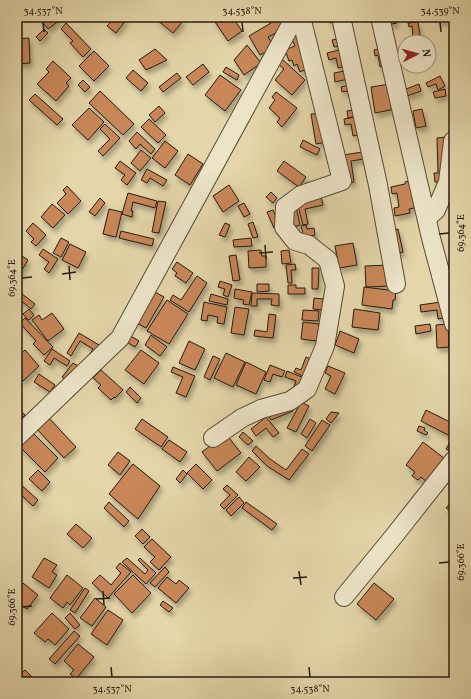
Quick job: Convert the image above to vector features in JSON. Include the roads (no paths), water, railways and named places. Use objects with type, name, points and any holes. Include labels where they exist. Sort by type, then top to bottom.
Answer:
[{"type":"street","points":[[17,437],[120,338],[296,17]]},
{"type":"street","points":[[213,438],[242,418],[261,409],[290,401],[307,389],[325,346],[335,286],[328,260],[309,245],[295,242],[284,227],[285,206],[301,195],[342,181],[301,17]]},
{"type":"street","points":[[341,17],[378,185],[396,284]]},
{"type":"street","points":[[380,17],[427,218],[454,324]]},
{"type":"street","points":[[427,218],[436,210],[448,182],[454,140]]},
{"type":"street","points":[[344,596],[454,460]]}]
